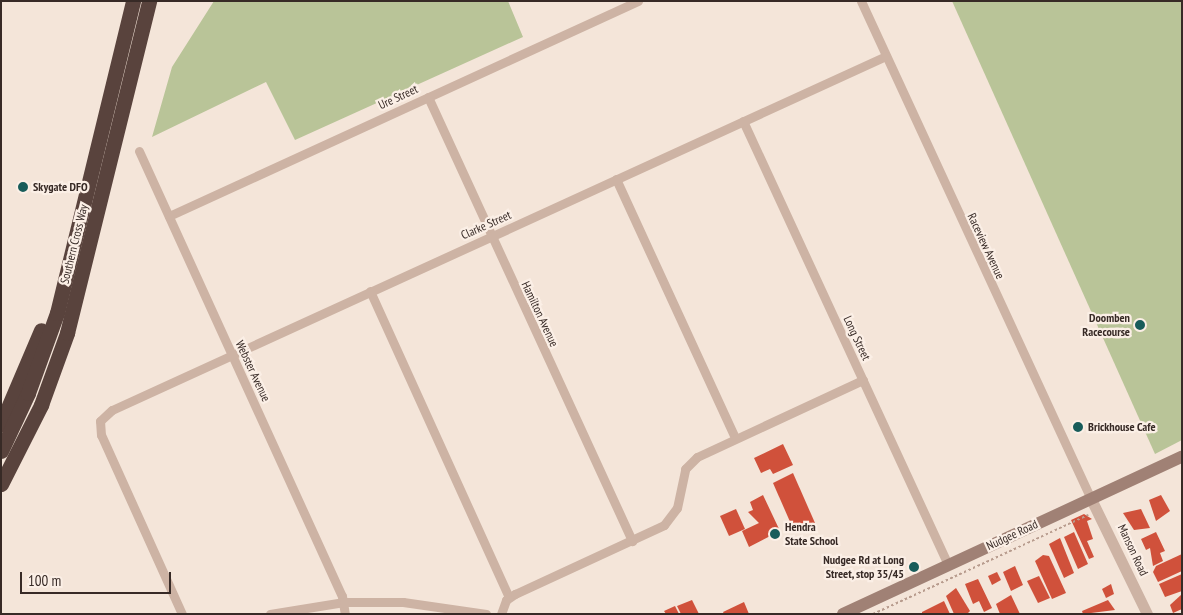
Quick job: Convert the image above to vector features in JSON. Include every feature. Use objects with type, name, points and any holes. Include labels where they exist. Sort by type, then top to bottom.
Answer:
[{"type":"highway","name":"Southern Cross Way","points":[[1,451],[43,354],[62,294],[133,1]]},
{"type":"highway","name":"Southern Cross Way","points":[[1,484],[41,405],[67,333],[149,1]]},
{"type":"highway","points":[[1,424],[48,311],[62,294]]},
{"type":"main road","name":"Nudgee Road","points":[[843,614],[1182,457]]},
{"type":"street","name":"Ure Street","points":[[168,216],[638,1]]},
{"type":"street","name":"Raceview Avenue","points":[[861,1],[1091,500]]},
{"type":"street","name":"Clarke Street","points":[[182,614],[101,435],[100,421],[112,410],[886,56]]},
{"type":"street","name":"Hamilton Avenue","points":[[428,97],[632,541]]},
{"type":"street","name":"Long Street","points":[[743,120],[948,565]]},
{"type":"street","name":"Webster Avenue","points":[[139,151],[344,602],[345,614]]},
{"type":"street","points":[[616,179],[735,438]]},
{"type":"street","points":[[370,291],[509,598]]},
{"type":"street","points":[[501,614],[509,598],[664,525],[673,516],[682,476],[690,463],[735,438],[863,380]]},
{"type":"street","name":"Manson Road","points":[[1091,500],[1147,614]]},
{"type":"street","points":[[270,614],[344,602],[403,602],[486,614]]},
{"type":"path","points":[[873,614],[1088,515]]},
{"type":"green space","points":[[214,1],[508,1],[523,37],[295,140],[266,82],[152,137],[172,67]]},
{"type":"green space","name":"Doomben Racecourse","points":[[952,1],[1182,1],[1182,440],[1155,454]]},
{"type":"building","points":[[783,444],[793,465],[773,474],[770,469],[761,473],[754,458]]},
{"type":"building","points":[[793,473],[815,523],[795,533],[773,483]]},
{"type":"building","points":[[763,495],[780,531],[749,547],[742,531],[759,523],[748,512],[753,510],[750,502]]},
{"type":"building","points":[[1161,495],[1170,511],[1156,521],[1149,500]]},
{"type":"building","points":[[736,509],[745,529],[729,536],[720,516]]},
{"type":"building","points":[[1141,509],[1150,528],[1134,530],[1123,513]]},
{"type":"building","points":[[1084,514],[1092,519],[1087,521],[1093,539],[1087,541],[1094,557],[1089,559],[1071,520]]},
{"type":"building","points":[[1074,532],[1088,564],[1078,569],[1064,537]]},
{"type":"building","points":[[1156,532],[1165,551],[1160,553],[1163,561],[1153,566],[1150,548],[1146,550],[1141,539]]},
{"type":"building","points":[[1060,538],[1074,573],[1064,578],[1049,544]]},
{"type":"building","points":[[1182,554],[1182,571],[1158,582],[1153,572],[1156,566]]},
{"type":"building","points":[[1043,555],[1049,556],[1066,593],[1052,599],[1035,561]]},
{"type":"building","points":[[1015,566],[1023,585],[1011,591],[1003,572]]},
{"type":"building","points":[[997,572],[1001,580],[992,585],[988,576]]},
{"type":"building","points":[[1182,574],[1182,591],[1165,597],[1159,584]]},
{"type":"building","points":[[1039,576],[1050,598],[1038,603],[1027,581]]},
{"type":"building","points":[[978,579],[992,608],[984,612],[979,601],[973,604],[965,584]]},
{"type":"building","points":[[1111,584],[1114,594],[1106,598],[1102,589]]},
{"type":"building","points":[[956,588],[970,611],[967,614],[954,614],[946,596]]},
{"type":"building","points":[[1182,594],[1182,609],[1173,613],[1170,605]]},
{"type":"building","points":[[1011,595],[1020,614],[1000,614],[996,604]]},
{"type":"building","points":[[692,600],[699,614],[681,614],[677,606]]},
{"type":"building","points":[[1108,600],[1115,610],[1083,614],[1082,611]]},
{"type":"building","points":[[944,601],[950,614],[922,614],[922,612]]},
{"type":"building","points":[[744,602],[749,614],[724,614],[723,612]]},
{"type":"building","points":[[675,606],[679,614],[666,614],[664,611]]},
{"type":"place","name":"Skygate DFO","points":[[23,187]]},
{"type":"place","name":"Doomben Racecourse","points":[[1140,325]]},
{"type":"place","name":"Brickhouse Cafe","points":[[1078,427]]},
{"type":"place","name":"Hendra State School","points":[[775,534]]},
{"type":"place","name":"Nudgee Rd at Long Street, stop 35/45","points":[[914,567]]}]
